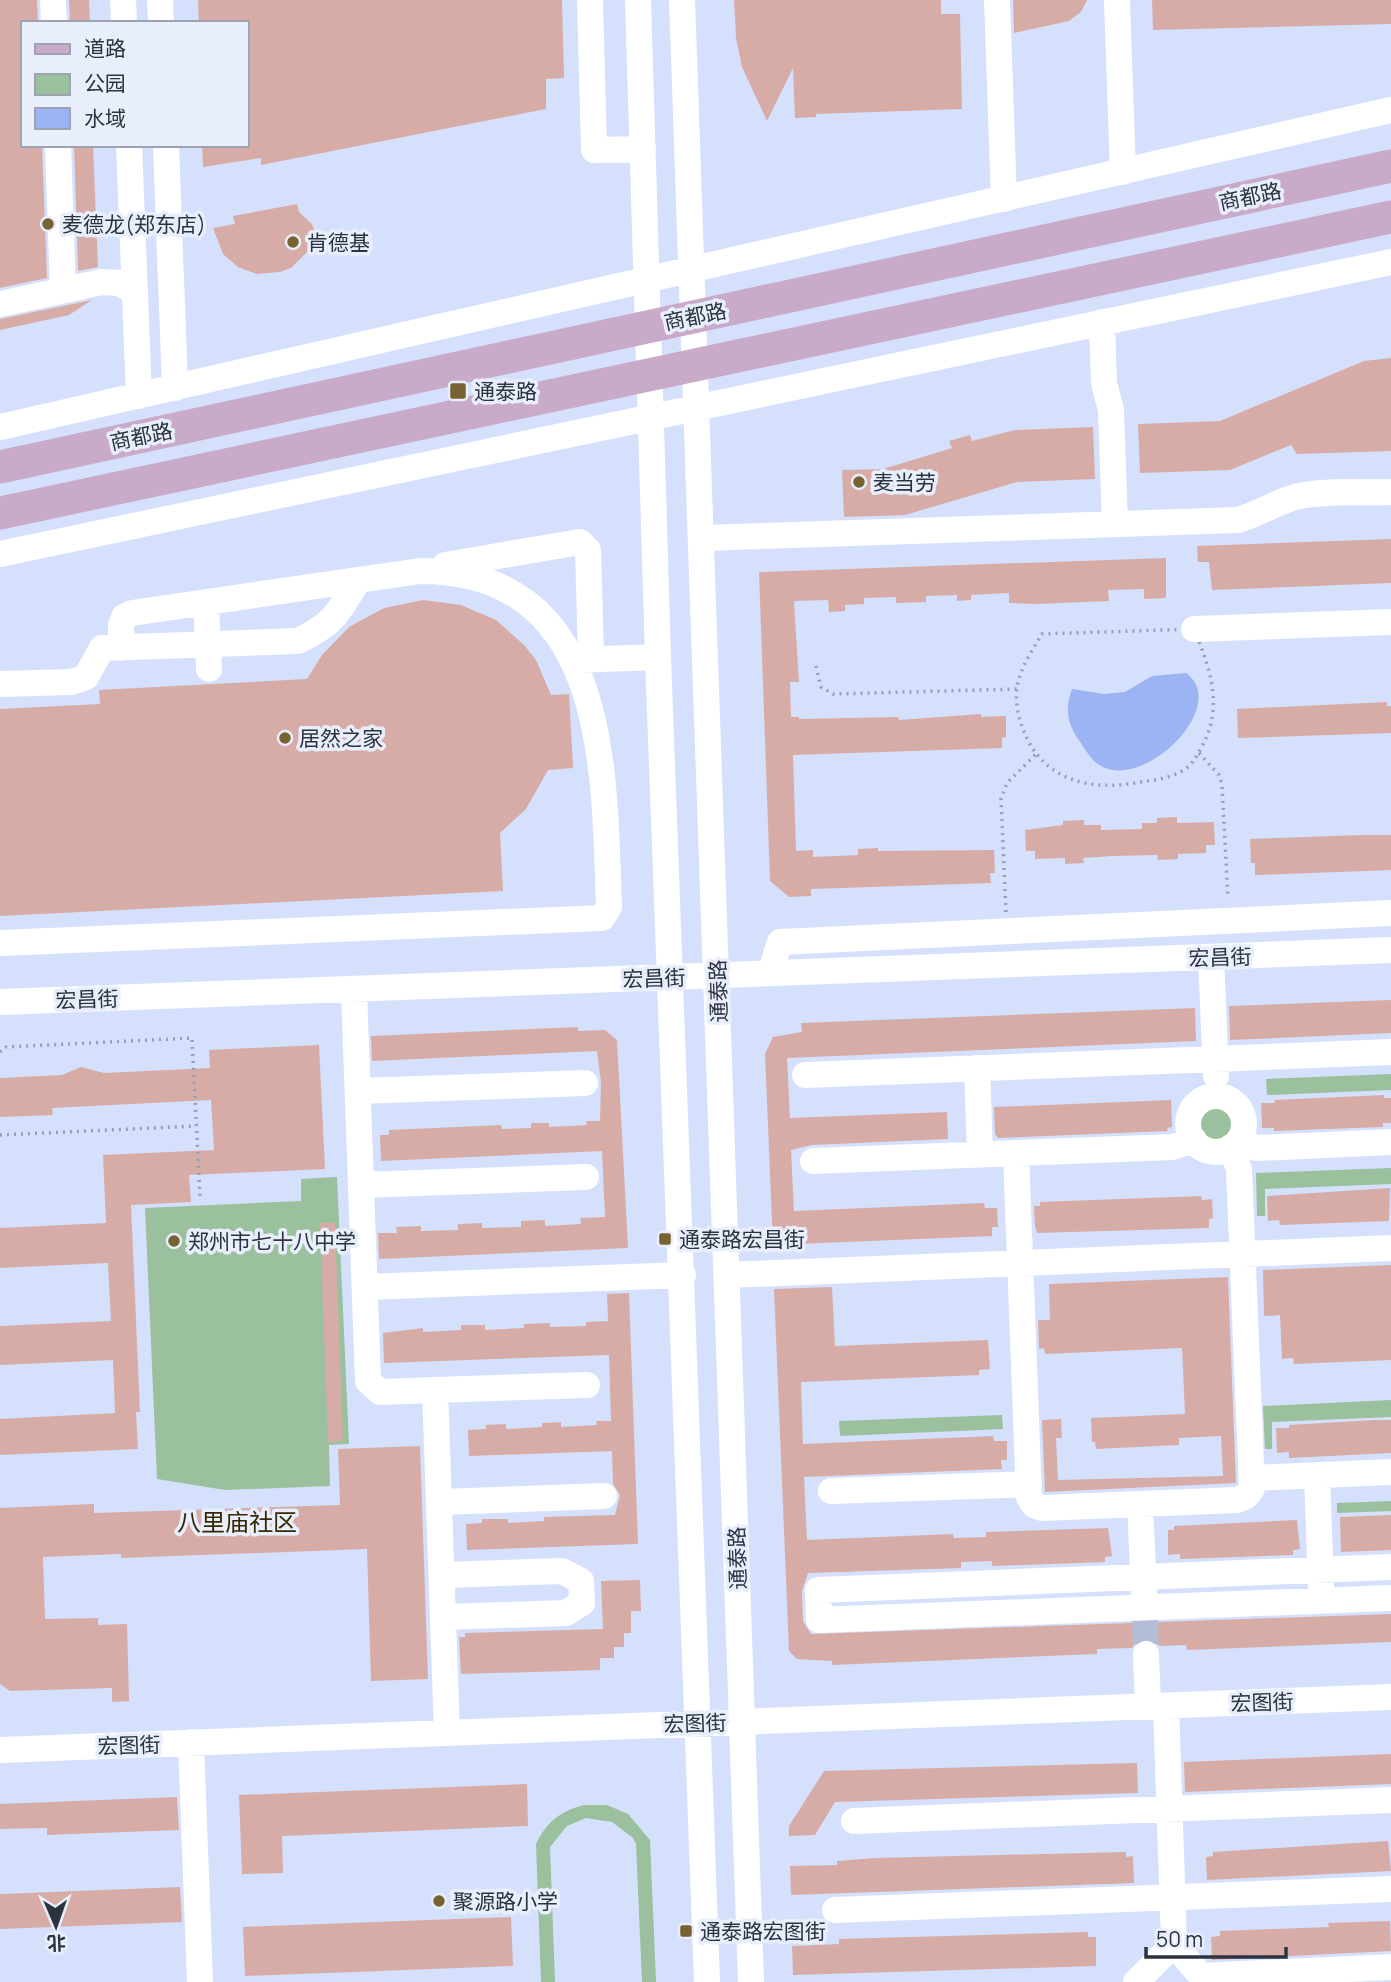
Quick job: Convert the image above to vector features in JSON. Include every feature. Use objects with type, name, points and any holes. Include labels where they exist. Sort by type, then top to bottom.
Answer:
[{"type":"main road","name":"商都路","points":[[0,467],[1391,166]]},
{"type":"main road","points":[[0,513],[1391,217]]},
{"type":"street","points":[[53,0],[54,21]]},
{"type":"street","points":[[123,0],[124,21]]},
{"type":"street","points":[[160,0],[161,21]]},
{"type":"street","points":[[590,0],[594,150],[643,149]]},
{"type":"street","points":[[638,0],[707,1982]]},
{"type":"street","name":"通泰路","points":[[682,0],[751,1982]]},
{"type":"street","points":[[997,0],[1004,199]]},
{"type":"street","points":[[1117,0],[1123,172]]},
{"type":"street","points":[[0,427],[647,282],[1391,110]]},
{"type":"street","points":[[58,147],[63,290]]},
{"type":"street","points":[[129,147],[139,396]]},
{"type":"street","points":[[166,147],[175,388]]},
{"type":"street","points":[[0,554],[1391,262]]},
{"type":"street","points":[[0,304],[102,282],[119,283],[135,292]]},
{"type":"street","points":[[1102,321],[1104,383],[1111,410],[1115,524]]},
{"type":"street","points":[[702,538],[1238,520],[1255,515],[1278,502],[1302,496],[1391,492]]},
{"type":"street","points":[[0,943],[603,918],[609,907],[604,771],[586,693],[582,659],[588,550],[580,542],[447,563],[438,571]]},
{"type":"street","points":[[122,648],[121,625],[124,617],[141,611],[420,571],[438,571],[484,578],[514,592],[539,612],[582,659],[659,657]]},
{"type":"street","points":[[0,684],[72,681],[86,677],[102,648],[208,657],[298,641],[325,628],[336,618],[357,582]]},
{"type":"street","points":[[206,602],[208,657]]},
{"type":"street","points":[[1195,629],[1391,622]]},
{"type":"street","points":[[770,973],[780,942],[1391,913]]},
{"type":"street","points":[[1013,931],[1021,964]]},
{"type":"street","name":"宏昌街","points":[[0,1002],[1391,950]]},
{"type":"street","points":[[1211,957],[1216,1096]]},
{"type":"street","points":[[354,989],[368,1381],[380,1392],[587,1385]]},
{"type":"street","points":[[805,1075],[1391,1052]]},
{"type":"street","points":[[977,1068],[980,1154]]},
{"type":"street","points":[[358,1091],[585,1083]]},
{"type":"street","points":[[1016,1153],[1029,1483],[1034,1506],[1042,1508],[1237,1500],[1252,1489],[1239,1169],[1234,1145],[1244,1127],[1240,1109],[1226,1097],[1216,1096],[1199,1101],[1192,1108],[1188,1125],[1194,1140],[1199,1146],[1215,1152],[1234,1145],[1257,1148],[1391,1142]]},
{"type":"street","points":[[813,1161],[1173,1147],[1194,1140]]},
{"type":"street","points":[[361,1185],[586,1177]]},
{"type":"street","points":[[728,1275],[1391,1248]]},
{"type":"street","points":[[365,1287],[683,1275]]},
{"type":"street","points":[[435,1390],[447,1732]]},
{"type":"street","points":[[1252,1478],[1391,1472]]},
{"type":"street","points":[[1317,1475],[1322,1600]]},
{"type":"street","points":[[831,1491],[1029,1483]]},
{"type":"street","points":[[439,1502],[604,1496]]},
{"type":"street","points":[[1140,1504],[1145,1613]]},
{"type":"street","points":[[1391,1567],[818,1590],[819,1620],[1145,1613],[1322,1600],[1391,1598]]},
{"type":"street","points":[[442,1575],[562,1571],[581,1581],[582,1603],[566,1613],[443,1617]]},
{"type":"street","points":[[1146,1654],[1157,1706],[1169,1809],[1174,1944],[1203,1979],[1391,1967]]},
{"type":"street","name":"宏图街","points":[[0,1750],[1391,1697]]},
{"type":"street","points":[[191,1742],[200,1982]]},
{"type":"street","points":[[854,1821],[1391,1800]]},
{"type":"street","points":[[835,1910],[1391,1889]]},
{"type":"street","points":[[1136,1982],[1174,1944]]},
{"type":"path","points":[[1195,629],[1213,682],[1215,705],[1210,731],[1198,753],[1183,771],[1164,778],[1126,785],[1093,786],[1068,780],[1051,771],[1036,754],[1021,723],[1017,689],[1021,672],[1042,634],[1195,629]]},
{"type":"path","points":[[816,666],[821,687],[832,694],[1017,689]]},
{"type":"path","points":[[1198,753],[1219,775],[1222,785],[1230,921]]},
{"type":"path","points":[[1013,931],[1001,799],[1007,783],[1036,754]]},
{"type":"path","points":[[0,1052],[6,1047],[192,1038],[200,1196]]},
{"type":"path","points":[[0,1135],[196,1126]]},
{"type":"green space","points":[[1391,1074],[1391,1090],[1267,1095],[1266,1079]]},
{"type":"green space","points":[[1216,1108],[1227,1113],[1232,1124],[1227,1135],[1216,1140],[1205,1135],[1200,1124],[1205,1113]]},
{"type":"green space","points":[[1391,1168],[1391,1184],[1265,1189],[1265,1216],[1257,1216],[1256,1173]]},
{"type":"green space","points":[[337,1177],[349,1444],[329,1445],[330,1486],[225,1490],[157,1479],[145,1208],[301,1201],[301,1179]]},
{"type":"green space","points":[[1391,1400],[1391,1417],[1272,1422],[1272,1449],[1265,1449],[1263,1406]]},
{"type":"green space","points":[[1002,1415],[1003,1429],[840,1436],[839,1421]]},
{"type":"green space","points":[[1391,1501],[1391,1511],[1337,1513],[1337,1503]]},
{"type":"green space","points":[[584,1805],[607,1805],[628,1814],[650,1840],[656,1982],[642,1982],[636,1844],[633,1838],[612,1822],[586,1818],[567,1826],[550,1847],[555,1982],[541,1982],[536,1844],[544,1830],[555,1819]]},
{"type":"water","points":[[1186,673],[1197,688],[1197,707],[1189,726],[1173,744],[1154,759],[1133,768],[1112,770],[1094,761],[1070,724],[1068,704],[1072,689],[1104,694],[1125,692],[1152,676]]},
{"type":"building","points":[[0,0],[37,0],[38,21],[21,21],[21,147],[42,147],[47,278],[0,288]]},
{"type":"building","points":[[69,0],[89,0],[90,21],[70,21]]},
{"type":"building","points":[[198,0],[562,0],[564,78],[546,79],[546,109],[261,165],[261,158],[203,167],[202,147],[248,147],[248,21],[199,21]]},
{"type":"building","points":[[734,0],[941,0],[941,14],[960,14],[962,109],[816,114],[816,117],[795,118],[793,68],[767,121],[742,67],[736,38]]},
{"type":"building","points":[[1013,0],[1087,0],[1081,12],[1069,21],[1014,33]]},
{"type":"building","points":[[1152,0],[1391,0],[1391,24],[1153,30]]},
{"type":"building","points":[[74,147],[93,147],[98,267],[78,271]]},
{"type":"building","points":[[297,204],[299,212],[312,224],[315,232],[308,251],[291,268],[257,274],[238,267],[223,254],[213,228],[235,224],[233,216]]},
{"type":"building","points":[[92,300],[69,315],[0,330],[0,319]]},
{"type":"building","points":[[1391,358],[1391,451],[1297,454],[1291,445],[1230,470],[1140,473],[1138,424],[1220,421],[1364,361]]},
{"type":"building","points":[[1093,427],[1095,479],[1017,482],[905,515],[844,517],[842,470],[883,469],[952,448],[949,441],[970,435],[972,441],[1015,430]]},
{"type":"building","points":[[1391,539],[1391,583],[1212,590],[1209,562],[1198,562],[1197,546]]},
{"type":"building","points":[[1166,558],[1166,598],[1144,599],[1144,589],[1108,590],[1109,601],[1036,604],[1009,603],[1009,593],[971,595],[971,600],[957,601],[957,595],[926,596],[926,602],[896,603],[896,597],[864,598],[864,604],[845,605],[845,611],[829,612],[828,600],[794,601],[799,682],[790,682],[791,717],[898,717],[899,720],[981,714],[981,717],[1006,716],[1006,737],[1002,738],[1002,748],[793,755],[796,851],[813,850],[813,857],[858,855],[858,849],[878,848],[878,851],[994,850],[995,873],[990,873],[991,883],[811,889],[811,896],[789,897],[770,881],[759,572]]},
{"type":"building","name":"居然之家","points":[[423,600],[461,605],[496,620],[524,645],[536,660],[551,695],[569,694],[573,768],[548,770],[526,809],[500,833],[503,891],[0,916],[0,709],[100,704],[99,690],[307,679],[322,655],[349,627],[384,608]]},
{"type":"building","points":[[1387,702],[1387,706],[1391,706],[1391,733],[1238,738],[1237,709]]},
{"type":"building","points":[[1177,817],[1177,823],[1214,822],[1215,845],[1206,845],[1206,853],[1178,854],[1178,859],[1158,860],[1157,855],[1113,856],[1083,858],[1084,863],[1065,864],[1065,858],[1035,859],[1035,851],[1026,851],[1025,830],[1063,825],[1063,821],[1084,820],[1084,825],[1101,825],[1101,830],[1142,829],[1142,823],[1157,823],[1157,818]]},
{"type":"building","points":[[1391,835],[1391,870],[1255,875],[1255,863],[1251,863],[1250,839]]},
{"type":"building","points":[[1391,1000],[1391,1033],[1230,1040],[1229,1006]]},
{"type":"building","points":[[1195,1008],[1196,1041],[787,1058],[790,1118],[947,1112],[948,1139],[812,1145],[791,1150],[794,1211],[984,1203],[985,1208],[997,1208],[998,1227],[992,1227],[992,1236],[773,1245],[765,1054],[773,1037],[802,1032],[801,1023]]},
{"type":"building","points":[[578,1027],[578,1031],[605,1030],[617,1040],[628,1248],[379,1259],[378,1233],[397,1233],[396,1227],[421,1226],[421,1231],[458,1230],[458,1224],[482,1223],[482,1228],[521,1227],[521,1221],[545,1220],[545,1226],[581,1224],[580,1218],[605,1217],[602,1151],[381,1161],[380,1135],[389,1135],[389,1130],[501,1125],[502,1129],[531,1128],[531,1123],[549,1123],[549,1127],[587,1125],[586,1121],[600,1121],[601,1082],[597,1051],[372,1061],[371,1036]]},
{"type":"building","points":[[319,1045],[325,1169],[189,1175],[191,1202],[131,1205],[140,1412],[136,1412],[138,1449],[0,1455],[0,1419],[115,1413],[113,1360],[0,1365],[0,1326],[111,1321],[108,1263],[0,1268],[0,1228],[106,1223],[103,1155],[214,1150],[211,1100],[52,1108],[53,1115],[0,1117],[0,1078],[62,1075],[81,1067],[104,1073],[210,1068],[209,1050]]},
{"type":"building","points":[[1384,1095],[1384,1098],[1391,1098],[1391,1123],[1383,1123],[1383,1127],[1274,1131],[1274,1128],[1262,1128],[1261,1103],[1275,1103],[1274,1100]]},
{"type":"building","points":[[1171,1100],[1172,1127],[1167,1128],[1168,1131],[998,1138],[995,1134],[994,1107]]},
{"type":"building","points":[[1390,1188],[1389,1221],[1280,1225],[1279,1220],[1268,1221],[1267,1196]]},
{"type":"building","points":[[1201,1196],[1202,1200],[1212,1199],[1213,1218],[1209,1219],[1209,1228],[1037,1233],[1035,1226],[1034,1206],[1040,1206],[1040,1202]]},
{"type":"building","points":[[320,1223],[335,1223],[343,1441],[328,1442]]},
{"type":"building","points":[[1391,1265],[1391,1360],[1294,1364],[1293,1358],[1282,1359],[1280,1315],[1264,1316],[1263,1270]]},
{"type":"building","points":[[1228,1277],[1236,1483],[1045,1492],[1042,1420],[1061,1419],[1062,1438],[1056,1438],[1058,1480],[1223,1476],[1221,1436],[1179,1438],[1179,1445],[1096,1449],[1095,1442],[1092,1442],[1091,1418],[1185,1414],[1182,1348],[1045,1354],[1044,1348],[1039,1349],[1038,1320],[1050,1320],[1049,1284]]},
{"type":"building","points":[[832,1287],[835,1346],[988,1340],[990,1369],[979,1370],[979,1375],[801,1382],[803,1444],[993,1436],[994,1441],[1007,1441],[1007,1460],[1001,1460],[1002,1469],[804,1477],[807,1540],[953,1534],[954,1538],[986,1537],[986,1532],[1108,1528],[1112,1556],[1105,1557],[1105,1562],[992,1566],[992,1561],[961,1562],[961,1568],[808,1573],[802,1591],[803,1621],[811,1634],[1391,1614],[1391,1642],[1187,1650],[1186,1645],[1160,1646],[1146,1638],[1137,1641],[1132,1648],[1097,1649],[1097,1654],[832,1665],[832,1661],[797,1659],[789,1651],[774,1289]]},
{"type":"building","points":[[629,1293],[638,1544],[467,1550],[466,1524],[482,1523],[482,1519],[508,1519],[508,1523],[544,1521],[544,1517],[615,1515],[620,1495],[613,1484],[612,1451],[469,1456],[468,1430],[486,1429],[486,1425],[506,1424],[506,1429],[542,1427],[542,1423],[561,1422],[561,1427],[597,1425],[596,1421],[611,1421],[609,1355],[384,1363],[383,1333],[423,1328],[423,1332],[461,1330],[461,1325],[485,1325],[485,1330],[524,1328],[524,1324],[550,1323],[550,1327],[586,1326],[586,1322],[608,1321],[607,1294]]},
{"type":"building","points":[[1391,1420],[1391,1453],[1289,1458],[1289,1452],[1277,1453],[1276,1428]]},
{"type":"building","points":[[420,1446],[428,1679],[371,1681],[367,1549],[121,1558],[121,1554],[43,1557],[45,1619],[98,1618],[98,1625],[127,1624],[129,1701],[112,1702],[112,1688],[10,1691],[0,1684],[0,1508],[94,1504],[94,1513],[340,1505],[338,1449]]},
{"type":"building","points":[[1391,1515],[1391,1550],[1341,1552],[1340,1517]]},
{"type":"building","points":[[1297,1520],[1300,1549],[1293,1550],[1293,1555],[1180,1559],[1180,1554],[1168,1555],[1168,1530],[1174,1530],[1174,1526]]},
{"type":"building","points":[[640,1580],[641,1611],[631,1611],[631,1633],[624,1633],[624,1647],[614,1647],[614,1658],[600,1658],[600,1670],[461,1674],[459,1637],[465,1637],[465,1633],[603,1629],[601,1581]]},
{"type":"building","points":[[1391,1754],[1391,1784],[1185,1792],[1184,1762]]},
{"type":"building","points":[[1137,1763],[1138,1793],[835,1802],[815,1835],[789,1836],[789,1826],[824,1771]]},
{"type":"building","points":[[527,1784],[528,1826],[282,1836],[283,1873],[242,1874],[239,1795]]},
{"type":"building","points":[[177,1797],[179,1830],[47,1835],[47,1828],[0,1829],[0,1804]]},
{"type":"building","points":[[1388,1841],[1391,1871],[1207,1880],[1206,1857],[1213,1856],[1213,1852]]},
{"type":"building","points":[[1126,1852],[1126,1857],[1133,1856],[1134,1883],[791,1895],[790,1866],[837,1865],[837,1861],[876,1858]]},
{"type":"building","points":[[180,1887],[182,1922],[0,1929],[0,1894]]},
{"type":"building","points":[[511,1917],[513,1966],[245,1976],[243,1927]]},
{"type":"building","points":[[1390,1921],[1391,1951],[1212,1960],[1211,1937],[1220,1936],[1220,1931],[1329,1927],[1328,1923]]},
{"type":"building","points":[[1088,1932],[1088,1937],[1096,1937],[1096,1966],[793,1975],[792,1946],[839,1944],[839,1939]]},
{"type":"tunnel","points":[[1145,1618],[1146,1654]]},
{"type":"place","name":"麦德龙(郑东店)","points":[[48,224]]},
{"type":"place","name":"肯德基","points":[[293,242]]},
{"type":"place","name":"通泰路","points":[[458,391]]},
{"type":"place","name":"麦当劳","points":[[859,482]]},
{"type":"place","name":"居然之家","points":[[285,738]]},
{"type":"place","name":"通泰路宏昌街","points":[[665,1239]]},
{"type":"place","name":"郑州市七十八中学","points":[[174,1241]]},
{"type":"place","name":"聚源路小学","points":[[439,1901]]},
{"type":"place","name":"通泰路宏图街","points":[[686,1931]]},
{"type":"district","name":"八里庙社区","points":[[237,1521]]}]
